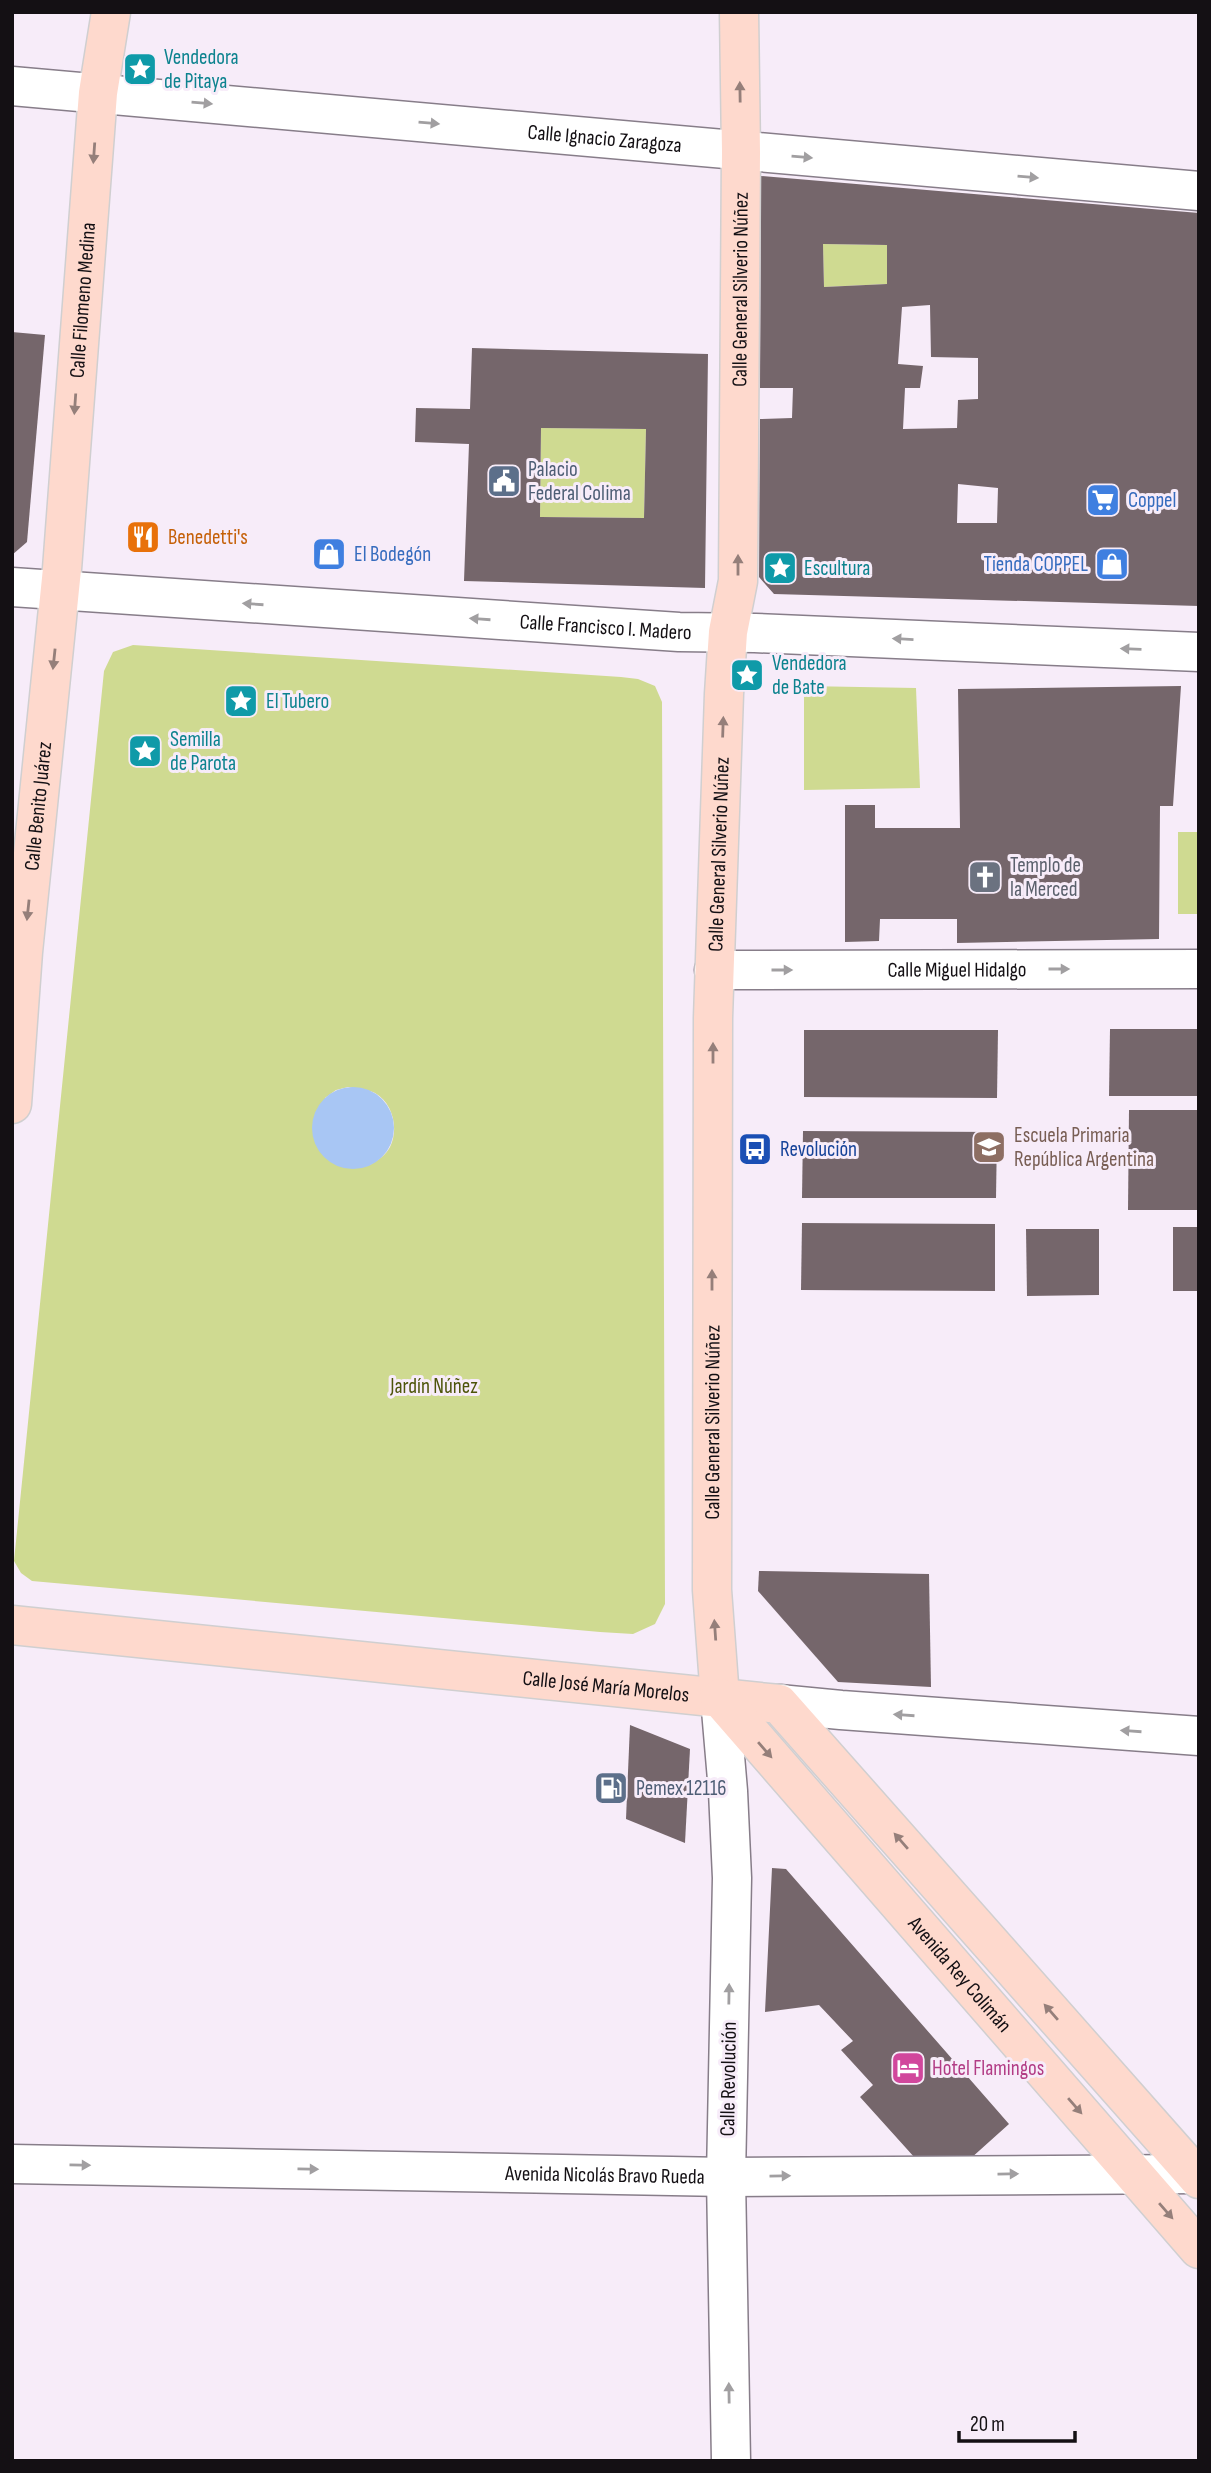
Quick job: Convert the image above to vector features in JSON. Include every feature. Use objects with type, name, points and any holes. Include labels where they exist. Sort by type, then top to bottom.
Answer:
[{"type":"main road","name":"Calle Filomeno Medina","points":[[60,591],[98,93],[111,12]]},
{"type":"main road","name":"Calle General Silverio Núñez","points":[[720,1698],[712,1590],[714,970],[728,632],[738,581],[741,152],[739,12]]},
{"type":"main road","name":"Calle Benito Juárez","points":[[12,1104],[18,952],[60,591]]},
{"type":"main road","name":"Calle José María Morelos","points":[[12,1625],[779,1704]]},
{"type":"main road","name":"Avenida Rey Colimán","points":[[720,1698],[1199,2249]]},
{"type":"main road","name":"Avenida Rey Colimán","points":[[779,1704],[1197,2175]]},
{"type":"street","name":"Calle Ignacio Zaragoza","points":[[12,86],[1199,191]]},
{"type":"street","name":"Calle Francisco I. Madero","points":[[12,587],[679,632],[1199,652]]},
{"type":"street","name":"Calle Miguel Hidalgo","points":[[714,970],[1199,969]]},
{"type":"street","name":"Calle Revolución","points":[[720,1698],[732,1878],[726,2177],[731,2461]]},
{"type":"street","name":"Calle José María Morelos","points":[[779,1704],[1199,1736]]},
{"type":"street","name":"Avenida Nicolás Bravo Rueda","points":[[12,2164],[726,2177],[1133,2173],[1197,2175]]},
{"type":"green space","points":[[823,244],[887,245],[887,284],[824,287]]},
{"type":"green space","points":[[541,428],[646,429],[644,518],[540,517]]},
{"type":"green space","name":"Jardín Núñez","points":[[133,645],[621,677],[638,679],[655,686],[662,702],[665,1604],[655,1624],[633,1634],[600,1632],[32,1581],[21,1573],[14,1561],[104,671],[113,652]],"holes":[[[348,1087],[375,1093],[386,1103],[393,1117],[394,1132],[390,1147],[370,1165],[325,1098],[336,1090]]]},
{"type":"green space","points":[[804,686],[916,688],[920,788],[804,790]]},
{"type":"green space","points":[[1178,832],[1199,832],[1199,914],[1178,914]]},
{"type":"water","points":[[353,1087],[369,1090],[382,1099],[391,1112],[394,1128],[391,1144],[382,1157],[369,1166],[353,1169],[337,1166],[324,1157],[315,1144],[312,1128],[315,1112],[324,1099],[337,1090]]},
{"type":"building","points":[[761,176],[1199,213],[1199,606],[774,594],[759,577],[760,419],[792,418],[793,388],[760,388]],"holes":[[[823,244],[887,245],[887,284],[824,287]],[[930,305],[931,357],[978,358],[978,399],[958,400],[957,428],[903,429],[905,388],[920,388],[923,366],[898,364],[902,307]],[[958,484],[998,488],[997,523],[957,523]]]},
{"type":"building","points":[[12,332],[45,335],[27,542],[12,555]]},
{"type":"building","name":"Palacio Federal Colima","points":[[472,348],[708,354],[705,588],[464,581],[469,444],[415,442],[416,408],[470,409]],"holes":[[[541,428],[646,429],[644,518],[540,517]]]},
{"type":"building","points":[[1181,686],[1173,806],[1160,806],[1159,939],[957,943],[957,919],[880,919],[879,941],[845,942],[845,805],[875,805],[875,828],[960,828],[958,689]]},
{"type":"building","points":[[1110,1029],[1199,1029],[1199,1096],[1109,1096]]},
{"type":"building","points":[[804,1030],[998,1030],[997,1098],[804,1097]]},
{"type":"building","points":[[1129,1110],[1199,1110],[1199,1210],[1128,1210]]},
{"type":"building","points":[[803,1131],[997,1132],[996,1198],[802,1198]]},
{"type":"building","points":[[802,1223],[995,1224],[995,1291],[801,1290]]},
{"type":"building","points":[[1173,1227],[1199,1227],[1199,1291],[1173,1291]]},
{"type":"building","points":[[1026,1229],[1099,1229],[1099,1295],[1027,1296]]},
{"type":"building","points":[[759,1571],[929,1574],[931,1687],[838,1682],[758,1591]]},
{"type":"building","points":[[630,1725],[690,1749],[685,1843],[626,1819]]},
{"type":"building","points":[[772,1868],[786,1869],[1009,2124],[970,2159],[915,2158],[860,2097],[873,2085],[841,2050],[853,2041],[819,2005],[765,2012]]},
{"type":"place","name":"Vendedora de Pitaya","points":[[140,69]]},
{"type":"place","name":"Palacio Federal Colima","points":[[504,481]]},
{"type":"place","name":"Coppel","points":[[1103,500]]},
{"type":"place","name":"Benedetti's","points":[[143,537]]},
{"type":"place","name":"El Bodegón","points":[[329,554]]},
{"type":"place","name":"Tienda COPPEL","points":[[1112,564]]},
{"type":"place","name":"Escultura","points":[[780,568]]},
{"type":"place","name":"Vendedora de Bate","points":[[747,675]]},
{"type":"place","name":"El Tubero","points":[[241,701]]},
{"type":"place","name":"Semilla de Parota","points":[[145,751]]},
{"type":"place","name":"Templo de la Merced","points":[[985,877]]},
{"type":"place","name":"Escuela Primaria República Argentina","points":[[989,1147]]},
{"type":"place","name":"Revolución","points":[[755,1149]]},
{"type":"place","name":"Pemex 12116","points":[[611,1788]]},
{"type":"place","name":"Hotel Flamingos","points":[[908,2068]]}]
